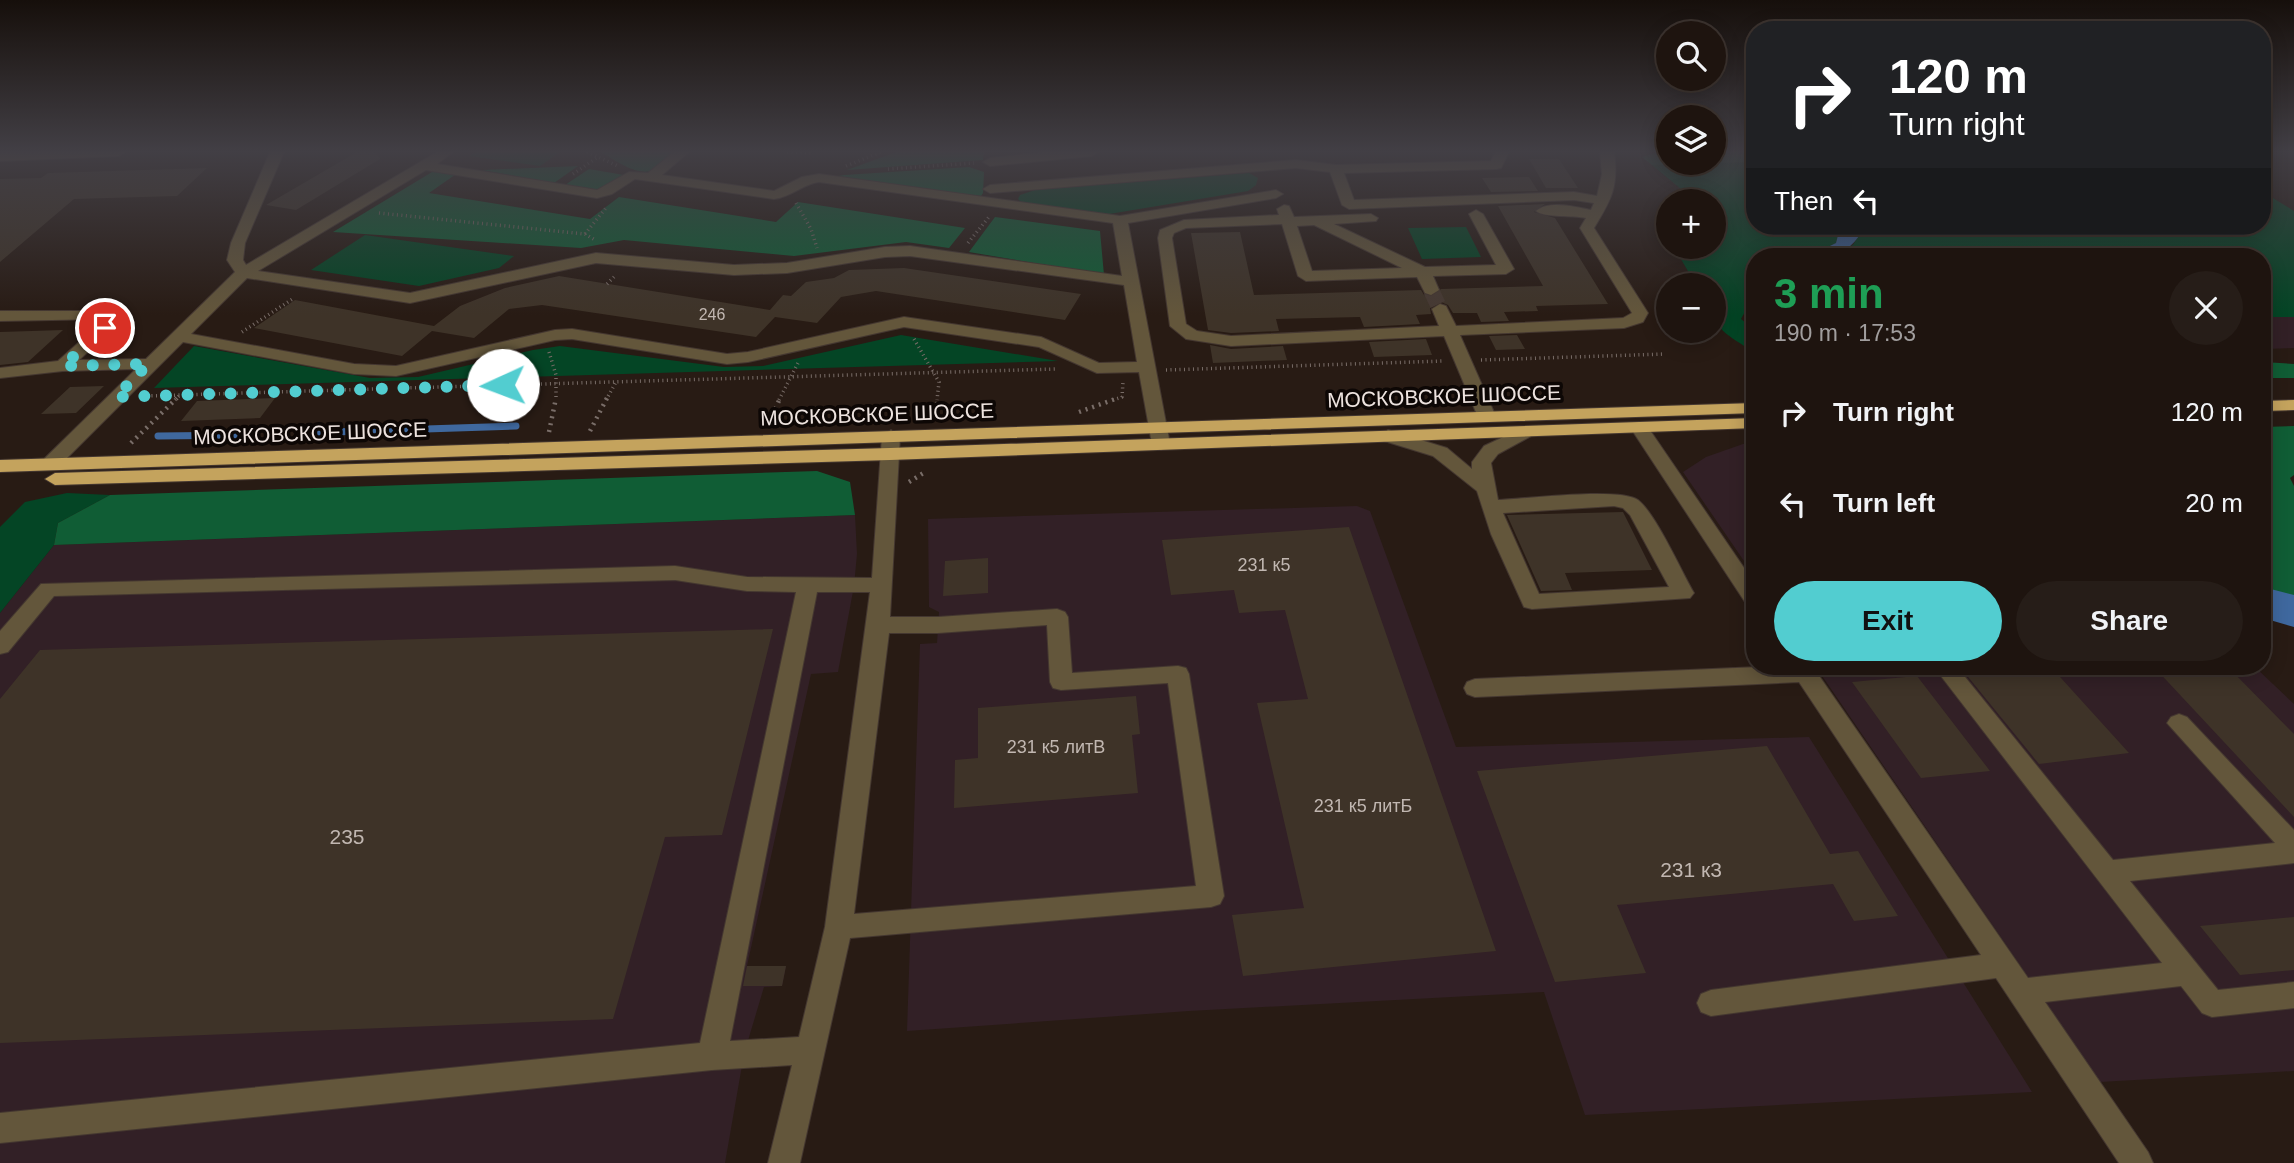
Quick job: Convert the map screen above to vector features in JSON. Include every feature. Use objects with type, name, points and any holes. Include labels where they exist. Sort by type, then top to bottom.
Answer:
[{"type":"highway","points":[[2271,392],[2294,391]]},
{"type":"highway","points":[[2271,406],[2294,405]]},
{"type":"highway","name":"МОСКОВСКОЕ ШОССЕ","points":[[0,481],[1160,436],[1488,417],[1746,408]]},
{"type":"highway","name":"МОСКОВСКОЕ ШОССЕ","points":[[1160,436],[1388,436],[1746,424]]},
{"type":"highway","name":"МОСКОВСКОЕ ШОССЕ","points":[[0,466],[890,445]]},
{"type":"street","points":[[254,206],[238,243],[235,260],[243,273],[447,304],[471,286],[596,258],[734,270],[787,268],[885,252],[910,251],[1132,281]]},
{"type":"street","points":[[49,464],[243,273],[353,206]]},
{"type":"street","points":[[1046,206],[1120,220],[1202,206]]},
{"type":"street","points":[[1282,206],[1306,276],[1506,269],[1476,214]]},
{"type":"street","points":[[1595,215],[1567,210],[1184,224],[1167,230],[1165,238],[1178,326],[1192,335],[1231,341],[1624,323],[1637,318],[1640,313],[1587,228],[1601,206]]},
{"type":"street","points":[[1120,220],[1160,436]]},
{"type":"street","points":[[1315,220],[1423,272],[1431,290]]},
{"type":"street","points":[[1440,309],[1488,417]]},
{"type":"street","points":[[0,316],[120,314],[63,366]]},
{"type":"street","points":[[177,336],[354,369],[396,371],[555,335],[572,334],[727,359],[748,357],[904,322],[1041,342],[1058,347],[1094,368],[1148,369]]},
{"type":"street","points":[[0,373],[63,366],[148,364]]},
{"type":"street","points":[[1639,427],[1746,587]]},
{"type":"street","points":[[1388,436],[1440,452],[1487,497],[1614,500],[1629,503],[1638,512],[1683,593],[1532,602],[1487,497],[1481,462],[1491,450],[1527,431]]},
{"type":"street","points":[[783,1163],[839,927],[878,625],[890,445]]},
{"type":"street","points":[[0,646],[48,589],[675,573],[747,584],[882,586]]},
{"type":"street","points":[[712,1056],[808,586]]},
{"type":"street","points":[[839,927],[1211,896],[1178,674],[1061,682],[1057,617],[938,625],[878,625]]},
{"type":"street","points":[[1475,688],[1746,673]]},
{"type":"street","points":[[1806,675],[2137,1163]]},
{"type":"street","points":[[1951,675],[2212,1004],[2294,995]]},
{"type":"street","points":[[2179,723],[2294,849]]},
{"type":"street","points":[[2107,872],[2294,849]]},
{"type":"street","points":[[1712,1003],[2003,965]]},
{"type":"street","points":[[2021,992],[2187,973]]},
{"type":"street","points":[[0,1128],[712,1056],[808,1050]]},
{"type":"path","points":[[800,206],[817,245]]},
{"type":"path","points":[[346,210],[585,234],[631,263]]},
{"type":"path","points":[[222,345],[316,284]]},
{"type":"path","points":[[904,322],[939,382],[936,418]]},
{"type":"path","points":[[551,439],[548,430],[557,393],[547,346],[555,335]]},
{"type":"path","points":[[1148,369],[1665,354]]},
{"type":"path","points":[[403,388],[1094,368]]},
{"type":"path","points":[[770,422],[788,378]]},
{"type":"path","points":[[587,438],[616,382]]},
{"type":"path","points":[[116,397],[375,389]]},
{"type":"shaded area","points":[[2271,317],[2294,317],[2294,348],[2271,349]]},
{"type":"shaded area","points":[[1746,444],[1746,564],[1683,472],[1706,457]]},
{"type":"shaded area","points":[[1357,506],[1370,511],[1456,747],[1809,737],[2032,1092],[1585,1115],[1544,992],[1189,1011],[907,1031],[920,644],[937,643],[939,612],[929,607],[928,519]]},
{"type":"shaded area","points":[[855,515],[857,554],[854,586],[838,672],[811,674],[747,966],[786,966],[782,986],[764,987],[744,1054],[725,1163],[0,1163],[0,613],[54,545]]},
{"type":"shaded area","points":[[1821,675],[2263,675],[2294,704],[2294,1071],[2100,1082]]},
{"type":"green space","points":[[375,206],[511,206],[590,219],[607,206],[677,206],[776,222],[793,206],[825,206],[965,228],[949,248],[906,242],[794,256],[624,240],[581,248],[333,232]]},
{"type":"green space","points":[[1043,206],[1156,206],[1109,214]]},
{"type":"green space","points":[[1726,206],[1746,206],[1746,235],[1838,235],[1836,243],[1826,248],[1746,248],[1746,310],[1741,319],[1746,323],[1746,347],[1726,334],[1726,273],[1689,273],[1681,259],[1726,259]]},
{"type":"green space","points":[[2271,206],[2286,206],[2294,211],[2294,317],[2271,317],[2271,248],[1847,248],[1853,245],[1859,235],[2271,235]]},
{"type":"green space","points":[[995,217],[1100,231],[1104,275],[969,252]]},
{"type":"green space","points":[[1466,227],[1481,257],[1422,259],[1408,228]]},
{"type":"green space","points":[[365,235],[514,256],[499,268],[419,286],[311,270]]},
{"type":"green space","points":[[901,335],[1058,361],[154,388],[194,346],[370,378],[418,377],[560,346],[724,367],[763,366]]},
{"type":"green space","points":[[2271,363],[2294,364],[2294,378],[2271,378]]},
{"type":"green space","points":[[2294,426],[2294,475],[2290,478],[2294,486],[2294,603],[2271,596],[2271,427]]},
{"type":"green space","points":[[817,471],[850,482],[855,515],[54,545],[58,523],[110,495]]},
{"type":"green space","points":[[67,493],[110,495],[58,523],[54,545],[0,613],[0,527],[25,502]]},
{"type":"water","points":[[1838,235],[1859,235],[1846,248],[1826,248],[1836,243]]},
{"type":"building","points":[[0,206],[65,206],[0,262]]},
{"type":"building","points":[[274,206],[302,206],[296,210]]},
{"type":"building","points":[[1498,206],[1542,206],[1534,212],[1555,218],[1608,304],[1536,306],[1538,311],[1504,312],[1509,321],[1481,322],[1477,313],[1453,313],[1448,305],[1441,302],[1430,308],[1431,314],[1416,315],[1420,324],[1364,327],[1360,317],[1276,319],[1279,331],[1231,333],[1208,330],[1191,233],[1240,232],[1254,295],[1421,290],[1424,295],[1430,297],[1441,289],[1543,286]]},
{"type":"building","points":[[904,268],[1081,294],[1065,320],[876,291],[841,297],[817,323],[775,317],[756,337],[542,305],[509,309],[474,338],[432,331],[402,356],[254,328],[295,300],[434,326],[460,306],[505,288],[559,276],[770,310],[783,295],[791,296],[806,282],[834,278],[849,270]]},
{"type":"building","points":[[63,330],[28,362],[0,365],[0,332]]},
{"type":"building","points":[[1517,335],[1525,349],[1496,350],[1489,336]]},
{"type":"building","points":[[1426,339],[1432,355],[1374,357],[1369,342]]},
{"type":"building","points":[[1210,345],[1231,349],[1283,346],[1287,360],[1213,363]]},
{"type":"building","points":[[104,386],[76,413],[41,414],[70,387]]},
{"type":"building","points":[[275,398],[260,418],[181,421],[197,401]]},
{"type":"building","points":[[1623,512],[1652,570],[1565,573],[1572,590],[1541,591],[1507,515]]},
{"type":"building","points":[[1349,527],[1496,951],[1243,976],[1232,915],[1304,908],[1257,703],[1308,699],[1285,610],[1239,613],[1234,590],[1171,595],[1162,540]]},
{"type":"building","points":[[988,558],[988,593],[943,596],[945,561]]},
{"type":"building","points":[[773,629],[722,835],[665,837],[613,1019],[0,1043],[0,699],[40,650]]},
{"type":"building","points":[[1967,675],[2058,675],[2129,753],[2039,764]]},
{"type":"building","points":[[2161,675],[2236,675],[2294,734],[2294,817]]},
{"type":"building","points":[[1917,676],[1990,771],[1921,778],[1852,682]]},
{"type":"building","points":[[1136,696],[1140,734],[1132,735],[1138,793],[954,808],[955,760],[978,758],[978,708]]},
{"type":"building","points":[[1767,746],[1830,854],[1858,851],[1898,916],[1854,921],[1833,884],[1617,905],[1646,973],[1555,982],[1477,771]]},
{"type":"building","points":[[2294,917],[2294,970],[2240,975],[2200,926]]},
{"type":"building","points":[[747,966],[786,966],[782,986],[743,986]]},
{"type":"waterway","points":[[303,433],[516,426]]},
{"type":"waterway","points":[[158,436],[252,435]]},
{"type":"waterway","points":[[2271,604],[2294,611]]},
{"type":"tunnel","points":[[1431,290],[1440,309]]},
{"type":"route","points":[[105,328],[63,366],[148,364],[116,397],[503,385]]}]
